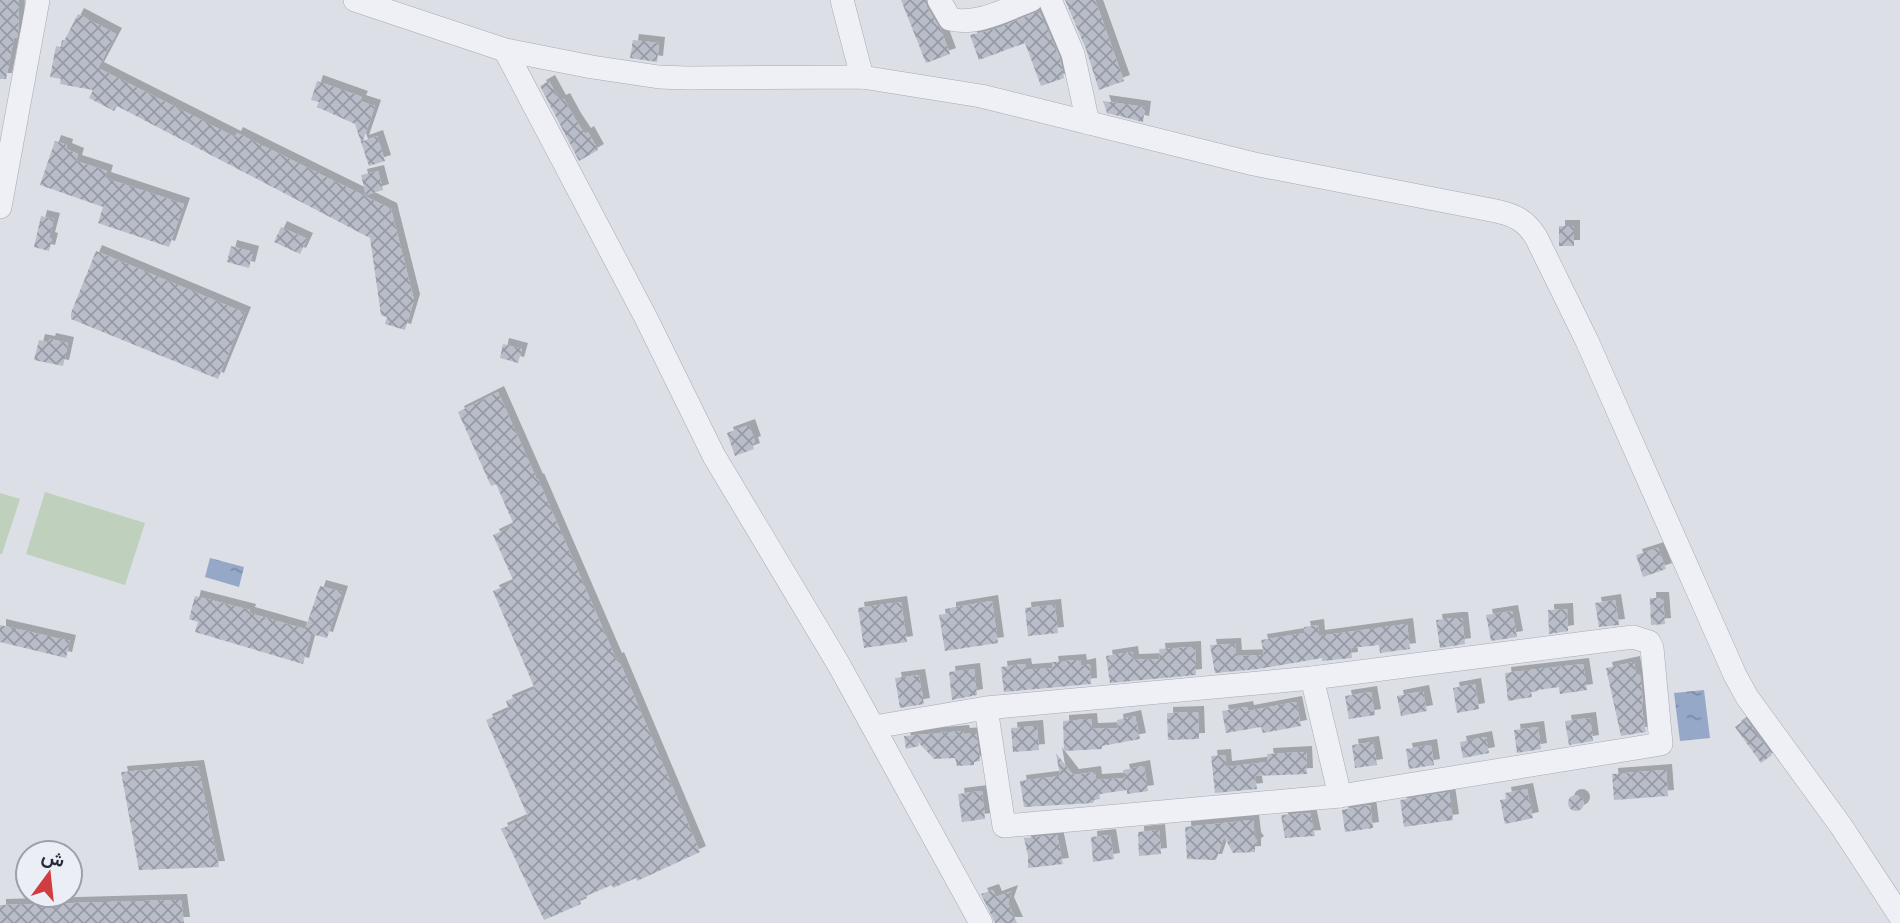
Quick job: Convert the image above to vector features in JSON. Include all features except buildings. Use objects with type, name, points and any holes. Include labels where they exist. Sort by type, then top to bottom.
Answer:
[{"type":"street","points":[[0,207],[38,0]]},
{"type":"street","points":[[355,0],[505,50],[659,77],[862,77],[981,96],[1254,164],[1510,214],[1529,226],[1587,341],[1747,697],[1841,826],[1900,916]]},
{"type":"street","points":[[842,0],[862,77]]},
{"type":"street","points":[[939,0],[950,19],[960,22],[974,20],[1031,0]]},
{"type":"street","points":[[1050,0],[1073,54],[1088,123]]},
{"type":"street","points":[[505,50],[646,318],[714,456],[874,727],[981,923]]},
{"type":"street","points":[[874,727],[986,708],[1312,678],[1633,637],[1649,642],[1652,648],[1661,744],[1340,796],[1004,826],[986,708]]},
{"type":"street","points":[[1312,678],[1340,796]]},
{"type":"green space","points":[[45,492],[145,523],[125,585],[26,554]]},
{"type":"green space","points":[[0,493],[20,499],[2,554],[0,554]]},
{"type":"water","points":[[210,558],[244,567],[239,587],[205,577]]},
{"type":"water","points":[[1704,690],[1710,738],[1680,741],[1674,693]]}]
